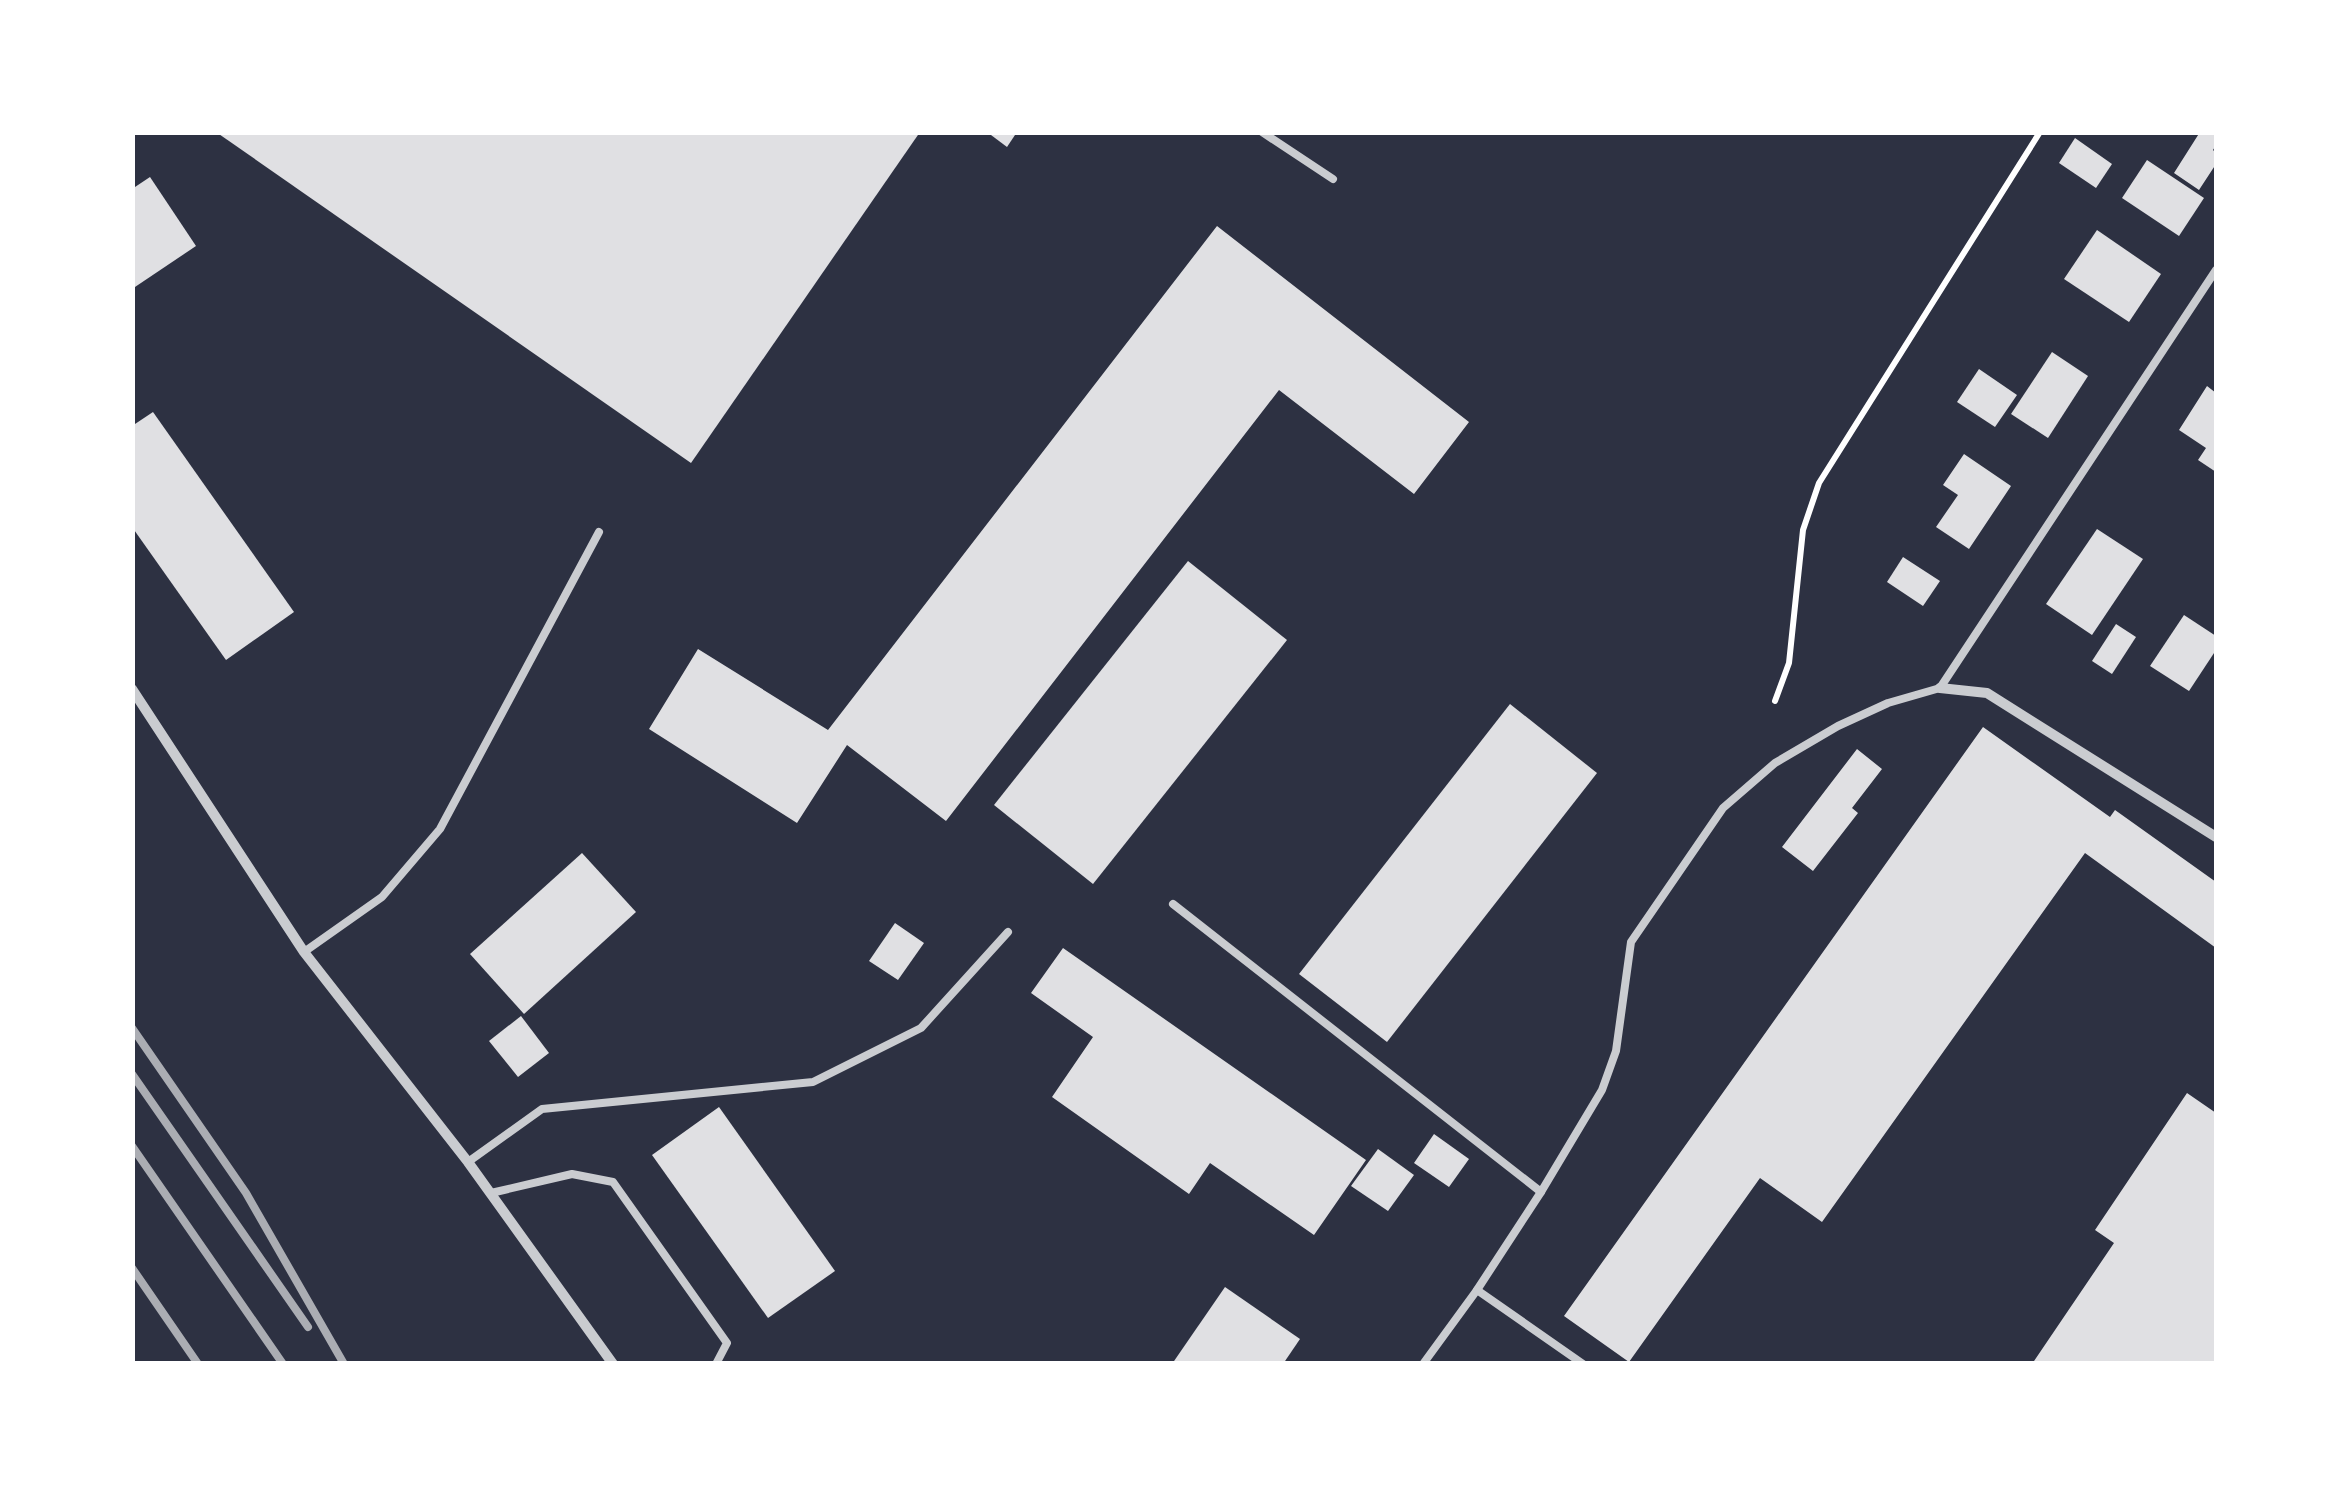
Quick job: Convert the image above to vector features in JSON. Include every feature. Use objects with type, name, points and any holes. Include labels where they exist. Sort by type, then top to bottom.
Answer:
[{"type":"street","points":[[1940,688],[1987,693],[2216,837]]},
{"type":"street","points":[[132,689],[304,952],[468,1162],[613,1364]]},
{"type":"lane","points":[[1262,132],[1333,179]]},
{"type":"lane","points":[[1424,1364],[1541,1192],[1602,1090],[1616,1051],[1631,942],[1723,808],[1774,763],[1838,726],[1888,703],[1940,688],[2216,270]]},
{"type":"lane","points":[[304,952],[382,897],[440,829],[599,532]]},
{"type":"lane","points":[[1173,904],[1541,1192]]},
{"type":"lane","points":[[468,1162],[542,1109],[813,1082],[921,1028],[1008,932]]},
{"type":"lane","points":[[491,1193],[572,1174],[613,1182],[728,1343],[716,1364]]},
{"type":"lane","points":[[1477,1290],[1584,1364]]},
{"type":"path","points":[[1774,701],[1790,664],[1803,530],[1819,482],[2040,132]]},
{"type":"building","points":[[216,132],[920,132],[691,463]]},
{"type":"building","points":[[987,132],[1017,132],[1007,147]]},
{"type":"building","points":[[2200,132],[2216,132],[2216,164],[2199,190],[2174,173]]},
{"type":"building","points":[[2075,138],[2112,164],[2096,188],[2059,163]]},
{"type":"building","points":[[2147,160],[2204,198],[2179,236],[2122,198]]},
{"type":"building","points":[[150,177],[196,246],[132,289],[132,189]]},
{"type":"building","points":[[1217,226],[1469,422],[1414,494],[1279,390],[946,821],[847,745],[797,823],[649,729],[698,649],[828,730]]},
{"type":"building","points":[[2097,230],[2161,274],[2129,322],[2064,279]]},
{"type":"building","points":[[2052,352],[2088,376],[2048,438],[2011,414]]},
{"type":"building","points":[[1979,369],[2017,395],[1995,427],[1957,402]]},
{"type":"building","points":[[2207,386],[2216,393],[2216,472],[2198,460],[2206,448],[2179,430]]},
{"type":"building","points":[[153,412],[294,612],[226,660],[132,527],[132,426]]},
{"type":"building","points":[[1964,454],[2011,486],[1969,549],[1936,527],[1958,495],[1943,485]]},
{"type":"building","points":[[2097,529],[2143,559],[2092,635],[2046,604]]},
{"type":"building","points":[[1903,557],[1940,581],[1923,606],[1887,582]]},
{"type":"building","points":[[1188,561],[1287,640],[1093,884],[994,805]]},
{"type":"building","points":[[2184,615],[2216,636],[2216,650],[2189,691],[2150,666]]},
{"type":"building","points":[[2116,624],[2136,637],[2112,674],[2092,661]]},
{"type":"building","points":[[1510,704],[1597,773],[1387,1042],[1299,974]]},
{"type":"building","points":[[1983,727],[2110,817],[2115,810],[2216,882],[2216,948],[2085,853],[1822,1222],[1760,1178],[1629,1362],[1564,1316]]},
{"type":"building","points":[[1857,749],[1882,769],[1852,808],[1858,813],[1813,871],[1782,847]]},
{"type":"building","points":[[582,853],[636,912],[524,1014],[470,954]]},
{"type":"building","points":[[895,923],[924,943],[898,980],[869,961]]},
{"type":"building","points":[[1063,948],[1366,1160],[1314,1235],[1210,1163],[1189,1194],[1052,1097],[1093,1037],[1031,993]]},
{"type":"building","points":[[521,1016],[549,1053],[518,1077],[489,1041]]},
{"type":"building","points":[[2187,1093],[2216,1113],[2216,1364],[2032,1364],[2114,1243],[2095,1230]]},
{"type":"building","points":[[719,1107],[835,1271],[768,1318],[652,1155]]},
{"type":"building","points":[[1434,1134],[1469,1159],[1449,1187],[1414,1163]]},
{"type":"building","points":[[1378,1149],[1414,1175],[1388,1211],[1351,1186]]},
{"type":"building","points":[[1225,1287],[1300,1339],[1283,1364],[1172,1364]]},
{"type":"railway","points":[[132,1028],[246,1193],[344,1364]]},
{"type":"railway","points":[[132,1074],[308,1327]]},
{"type":"railway","points":[[132,1146],[283,1364]]},
{"type":"railway","points":[[132,1268],[198,1364]]}]
